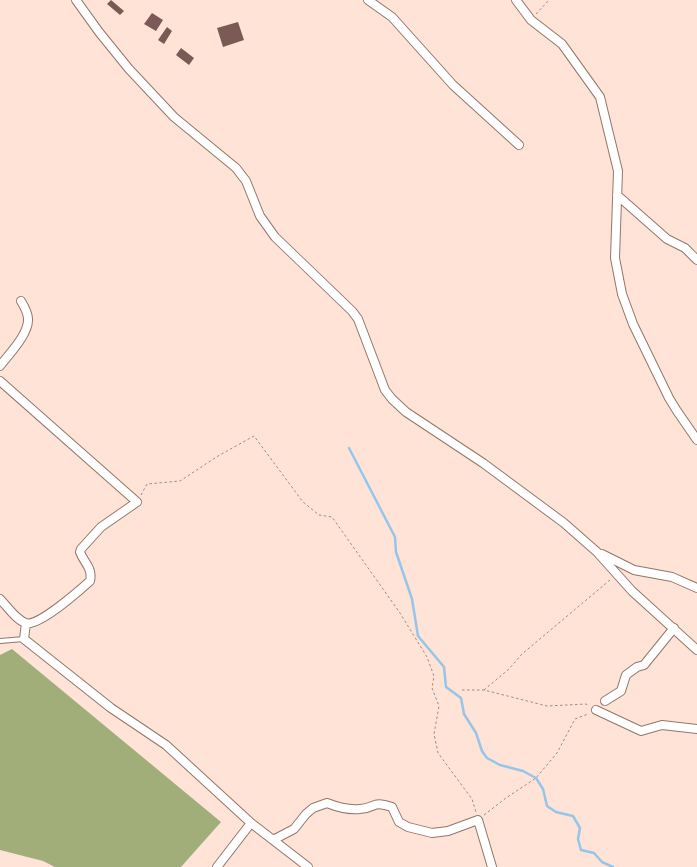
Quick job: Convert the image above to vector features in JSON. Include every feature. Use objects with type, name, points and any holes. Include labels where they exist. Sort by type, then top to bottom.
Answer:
[{"type":"street","points":[[76,0],[129,70],[174,116],[236,168],[246,181],[260,216],[274,237],[352,311],[358,319],[385,390],[392,400],[406,412],[483,463],[564,523],[598,552],[632,591],[697,650]]},
{"type":"street","points":[[368,0],[392,17],[453,85],[519,145]]},
{"type":"street","points":[[516,0],[531,20],[562,44],[600,97],[618,171],[615,258],[622,294],[633,324],[669,398],[697,440]]},
{"type":"street","points":[[617,195],[667,239],[685,248],[697,260]]},
{"type":"street","points":[[0,366],[21,339],[29,320],[26,309],[20,301]]},
{"type":"street","points":[[0,380],[137,502],[101,527],[81,549],[81,556],[90,570],[90,581],[42,618],[33,624],[26,623],[20,620],[0,599]]},
{"type":"street","points":[[598,552],[634,570],[672,577],[697,588]]},
{"type":"street","points":[[26,623],[24,640],[110,708],[166,745],[251,823],[308,867]]},
{"type":"street","points":[[605,702],[621,691],[626,675],[637,667],[644,665],[674,628]]},
{"type":"street","points":[[596,710],[642,731],[662,724],[697,729]]},
{"type":"street","points":[[272,840],[294,829],[313,808],[327,803],[338,807],[361,809],[378,803],[392,807],[400,822],[408,827],[432,833],[448,831],[478,820],[492,867]]},
{"type":"street","points":[[217,867],[251,823]]},
{"type":"lane","points":[[0,641],[24,640]]},
{"type":"path","points":[[531,20],[550,0]]},
{"type":"path","points":[[137,502],[147,484],[180,481],[218,456],[254,436],[303,502],[318,515],[332,517],[400,613],[427,657],[434,676],[432,688],[439,706],[434,734],[438,754],[472,799],[478,820],[536,778],[557,753],[575,720],[596,710]]},
{"type":"path","points":[[484,690],[509,669],[522,654],[616,574]]},
{"type":"path","points":[[462,690],[484,690],[547,706],[586,704],[596,710]]},
{"type":"green space","points":[[12,649],[221,822],[181,867],[55,867],[43,861],[0,850],[0,655]]},
{"type":"building","points":[[111,0],[124,11],[120,15],[107,4]]},
{"type":"building","points":[[152,13],[163,20],[156,31],[144,24]]},
{"type":"building","points":[[238,22],[244,40],[223,47],[217,28]]},
{"type":"building","points":[[167,27],[172,31],[164,44],[158,40]]},
{"type":"building","points":[[181,48],[194,58],[189,65],[176,55]]},
{"type":"waterway","points":[[349,448],[395,537],[396,552],[412,599],[418,636],[444,667],[446,687],[461,698],[464,714],[476,733],[482,751],[487,758],[500,765],[523,771],[536,778],[543,789],[547,806],[556,812],[573,816],[580,828],[578,839],[581,850],[594,853],[602,862],[613,867]]}]
